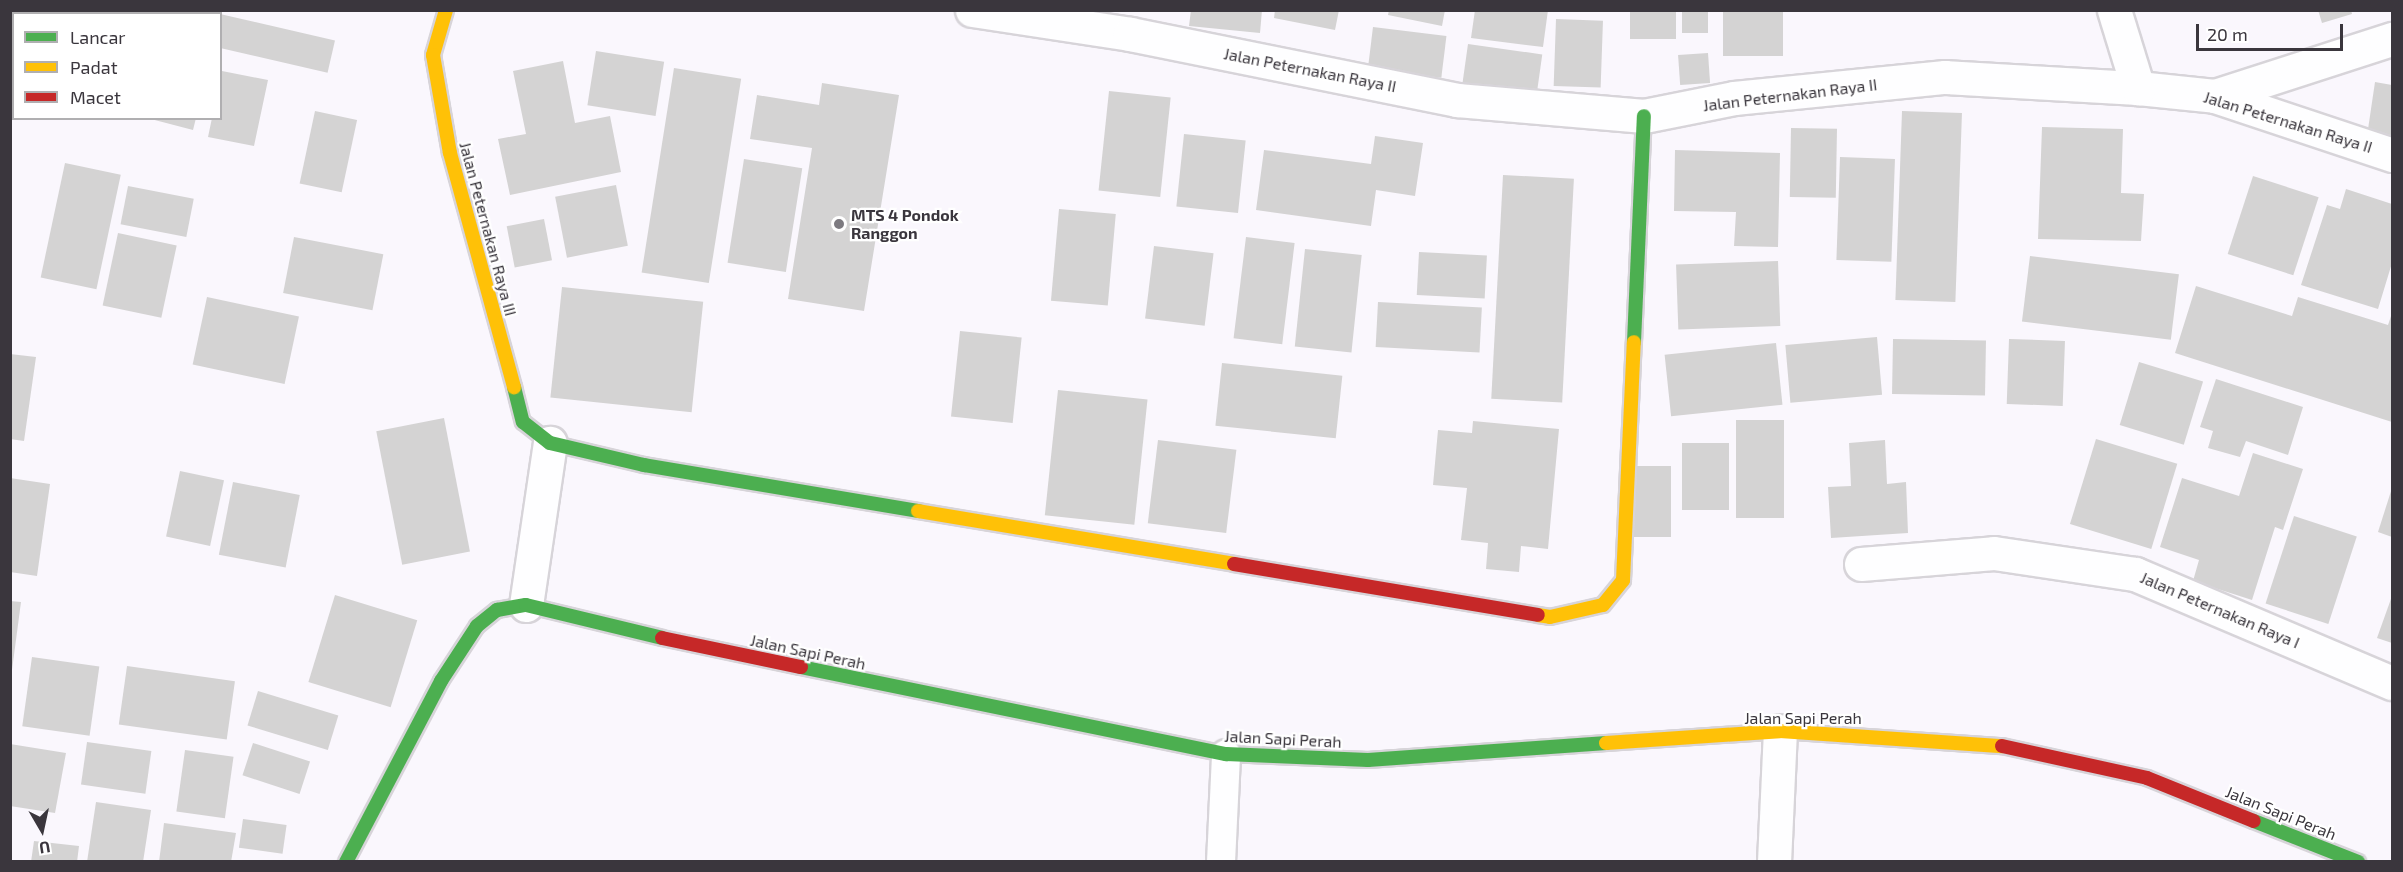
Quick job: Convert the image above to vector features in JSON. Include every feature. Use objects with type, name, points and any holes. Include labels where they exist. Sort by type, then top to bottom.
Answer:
[{"type":"street","name":"Jalan Peternakan Raya III","points":[[446,10],[433,55],[450,153],[523,422],[550,443]]},
{"type":"street","name":"Jalan Peternakan Raya II","points":[[972,10],[1130,34],[1457,100],[1644,116],[1734,98],[1945,77],[2138,88],[2215,96],[2392,154]]},
{"type":"street","points":[[2114,10],[2138,88]]},
{"type":"street","points":[[2215,96],[2392,39]]},
{"type":"street","points":[[526,605],[550,443],[644,465],[1550,617],[1603,605],[1623,580],[1644,116]]},
{"type":"street","name":"Jalan Peternakan Raya I","points":[[1861,564],[1994,553],[2135,574],[2392,683]]},
{"type":"street","name":"Jalan Sapi Perah","points":[[346,861],[441,681],[477,626],[497,610],[526,605],[627,631],[1226,754],[1368,760],[1780,731],[2001,746],[2147,778],[2358,861]]},
{"type":"street","points":[[1774,861],[1780,731]]},
{"type":"lane","points":[[1221,861],[1226,754]]},
{"type":"building","points":[[84,10],[164,10],[124,12],[84,12]]},
{"type":"building","points":[[1191,10],[1262,10],[1260,33],[1189,26]]},
{"type":"building","points":[[1275,10],[1339,10],[1335,30],[1274,18]]},
{"type":"building","points":[[1389,10],[1445,10],[1442,26],[1388,15]]},
{"type":"building","points":[[1475,10],[1548,10],[1543,47],[1471,38]]},
{"type":"building","points":[[1630,10],[1676,10],[1676,39],[1630,39]]},
{"type":"building","points":[[1682,10],[1708,10],[1708,33],[1682,33]]},
{"type":"building","points":[[1723,10],[1783,10],[1783,56],[1723,56]]},
{"type":"building","points":[[2318,10],[2351,10],[2352,14],[2322,23]]},
{"type":"building","points":[[222,14],[335,41],[328,73],[222,48]]},
{"type":"building","points":[[1556,19],[1603,21],[1601,88],[1554,86]]},
{"type":"building","points":[[1373,27],[1446,36],[1441,78],[1368,69]]},
{"type":"building","points":[[1468,44],[1542,54],[1536,100],[1462,90]]},
{"type":"building","points":[[596,51],[664,62],[656,116],[587,105]]},
{"type":"building","points":[[1708,53],[1710,83],[1680,85],[1678,55]]},
{"type":"building","points":[[563,61],[575,123],[610,116],[621,172],[510,195],[498,139],[526,134],[513,71]]},
{"type":"building","points":[[674,68],[741,79],[709,283],[642,272]]},
{"type":"building","points":[[222,71],[268,80],[254,146],[208,137],[212,120],[222,120]]},
{"type":"building","points":[[2375,82],[2392,85],[2392,140],[2367,136]]},
{"type":"building","name":"MTS 4 Pondok Ranggon","points":[[822,83],[899,95],[864,311],[788,299],[812,148],[750,139],[757,95],[819,105]]},
{"type":"building","points":[[1109,91],[1171,97],[1160,197],[1099,190]]},
{"type":"building","points":[[315,111],[357,120],[342,192],[300,183]]},
{"type":"building","points":[[1902,111],[1962,113],[1955,302],[1895,300]]},
{"type":"building","points":[[155,120],[196,120],[193,130]]},
{"type":"building","points":[[2042,127],[2123,129],[2121,193],[2144,194],[2141,241],[2038,239]]},
{"type":"building","points":[[1791,128],[1837,129],[1836,198],[1790,197]]},
{"type":"building","points":[[1184,134],[1246,140],[1238,213],[1176,207]]},
{"type":"building","points":[[1375,136],[1423,143],[1415,196],[1376,190],[1371,226],[1256,210],[1264,150],[1371,164]]},
{"type":"building","points":[[1675,150],[1780,153],[1778,247],[1734,246],[1736,212],[1674,211]]},
{"type":"building","points":[[1840,157],[1895,159],[1891,262],[1836,260]]},
{"type":"building","points":[[744,159],[802,168],[786,272],[728,263]]},
{"type":"building","points":[[65,163],[121,175],[96,289],[41,277]]},
{"type":"building","points":[[1503,175],[1574,179],[1562,402],[1491,399]]},
{"type":"building","points":[[2253,176],[2319,197],[2293,275],[2228,254]]},
{"type":"building","points":[[616,185],[628,246],[567,258],[555,197]]},
{"type":"building","points":[[128,186],[194,199],[186,237],[121,224]]},
{"type":"building","points":[[2346,189],[2392,204],[2392,263],[2378,309],[2301,285],[2327,205],[2340,209]]},
{"type":"building","points":[[1059,209],[1116,214],[1108,306],[1051,301]]},
{"type":"building","points":[[544,219],[552,260],[515,267],[507,226]]},
{"type":"building","points":[[118,233],[177,245],[161,318],[103,305]]},
{"type":"building","points":[[294,237],[383,254],[372,310],[283,293]]},
{"type":"building","points":[[1246,237],[1295,243],[1282,344],[1234,338]]},
{"type":"building","points":[[1154,246],[1214,253],[1205,326],[1145,318]]},
{"type":"building","points":[[1305,249],[1362,255],[1351,352],[1295,346]]},
{"type":"building","points":[[1419,252],[1487,256],[1485,298],[1417,295]]},
{"type":"building","points":[[2030,256],[2179,274],[2171,340],[2022,322]]},
{"type":"building","points":[[1778,261],[1780,326],[1678,330],[1676,265]]},
{"type":"building","points":[[2196,286],[2292,316],[2298,297],[2388,325],[2392,313],[2392,422],[2175,353]]},
{"type":"building","points":[[562,287],[703,302],[692,412],[550,397]]},
{"type":"building","points":[[207,297],[299,317],[285,384],[193,364]]},
{"type":"building","points":[[1378,302],[1482,307],[1480,352],[1376,347]]},
{"type":"building","points":[[960,331],[1022,337],[1013,423],[951,417]]},
{"type":"building","points":[[1877,337],[1882,395],[1790,403],[1785,345]]},
{"type":"building","points":[[1893,339],[1986,341],[1985,396],[1892,394]]},
{"type":"building","points":[[2009,339],[2065,341],[2063,406],[2007,404]]},
{"type":"building","points":[[1776,343],[1782,405],[1671,416],[1665,355]]},
{"type":"building","points":[[10,354],[36,357],[24,441],[10,439]]},
{"type":"building","points":[[2139,362],[2203,382],[2184,445],[2120,425]]},
{"type":"building","points":[[1222,363],[1342,376],[1336,438],[1215,426]]},
{"type":"building","points":[[2216,379],[2303,407],[2288,455],[2246,441],[2240,457],[2208,448],[2213,431],[2200,427]]},
{"type":"building","points":[[1058,390],[1148,399],[1134,525],[1045,515]]},
{"type":"building","points":[[444,418],[470,552],[402,565],[376,431]]},
{"type":"building","points":[[1736,420],[1784,420],[1784,518],[1736,518]]},
{"type":"building","points":[[1473,421],[1559,429],[1548,549],[1521,546],[1519,572],[1486,569],[1488,543],[1461,540],[1467,488],[1433,485],[1438,430],[1472,433]]},
{"type":"building","points":[[2096,439],[2177,464],[2151,549],[2070,524]]},
{"type":"building","points":[[1158,440],[1236,450],[1226,533],[1148,523]]},
{"type":"building","points":[[1885,440],[1887,484],[1906,482],[1908,533],[1831,538],[1828,487],[1851,486],[1849,443]]},
{"type":"building","points":[[1682,443],[1729,443],[1729,510],[1682,510]]},
{"type":"building","points":[[2253,453],[2303,469],[2283,530],[2275,527],[2252,600],[2193,581],[2199,560],[2160,547],[2182,478],[2239,496]]},
{"type":"building","points":[[1633,466],[1671,466],[1671,537],[1633,537]]},
{"type":"building","points":[[180,471],[224,480],[210,546],[166,537]]},
{"type":"building","points":[[10,478],[50,484],[37,576],[10,572]]},
{"type":"building","points":[[233,482],[300,495],[286,568],[219,555]]},
{"type":"building","points":[[2392,488],[2392,537],[2378,532]]},
{"type":"building","points":[[2294,516],[2357,536],[2328,624],[2266,603]]},
{"type":"building","points":[[335,595],[417,620],[391,707],[308,682]]},
{"type":"building","points":[[2392,596],[2392,643],[2377,638]]},
{"type":"building","points":[[10,601],[21,602],[12,670],[10,670]]},
{"type":"building","points":[[32,657],[99,666],[90,736],[22,726]]},
{"type":"building","points":[[127,666],[235,681],[227,740],[119,724]]},
{"type":"building","points":[[258,691],[338,716],[328,750],[247,725]]},
{"type":"building","points":[[87,742],[151,751],[145,794],[81,785]]},
{"type":"building","points":[[253,743],[310,762],[300,794],[242,775]]},
{"type":"building","points":[[10,744],[66,753],[55,813],[10,806]]},
{"type":"building","points":[[185,750],[234,757],[225,818],[176,811]]},
{"type":"building","points":[[96,802],[151,810],[143,862],[87,862]]},
{"type":"building","points":[[243,819],[287,825],[283,854],[239,848]]},
{"type":"building","points":[[164,823],[236,833],[231,862],[159,862]]},
{"type":"building","points":[[34,841],[79,846],[77,862],[31,862]]},
{"type":"traffic: fast","points":[[1634,342],[1644,116]]},
{"type":"traffic: fast","points":[[514,387],[523,422],[550,443],[644,465],[918,511]]},
{"type":"traffic: fast","points":[[346,862],[441,681],[477,626],[497,610],[526,605],[662,638]]},
{"type":"traffic: fast","points":[[801,667],[1226,754],[1368,760],[1606,743]]},
{"type":"traffic: fast","points":[[2254,821],[2358,862]]},
{"type":"traffic: slow","points":[[446,10],[433,55],[450,153],[514,387]]},
{"type":"traffic: slow","points":[[1538,615],[1550,617],[1603,605],[1623,580],[1634,342]]},
{"type":"traffic: slow","points":[[918,511],[1234,564]]},
{"type":"traffic: slow","points":[[1606,743],[1780,731],[2002,746]]},
{"type":"traffic: jam","points":[[1234,564],[1538,615]]},
{"type":"traffic: jam","points":[[662,638],[801,667]]},
{"type":"traffic: jam","points":[[2002,746],[2147,778],[2254,821]]},
{"type":"place","name":"MTS 4 Pondok Ranggon","points":[[839,224]]}]
